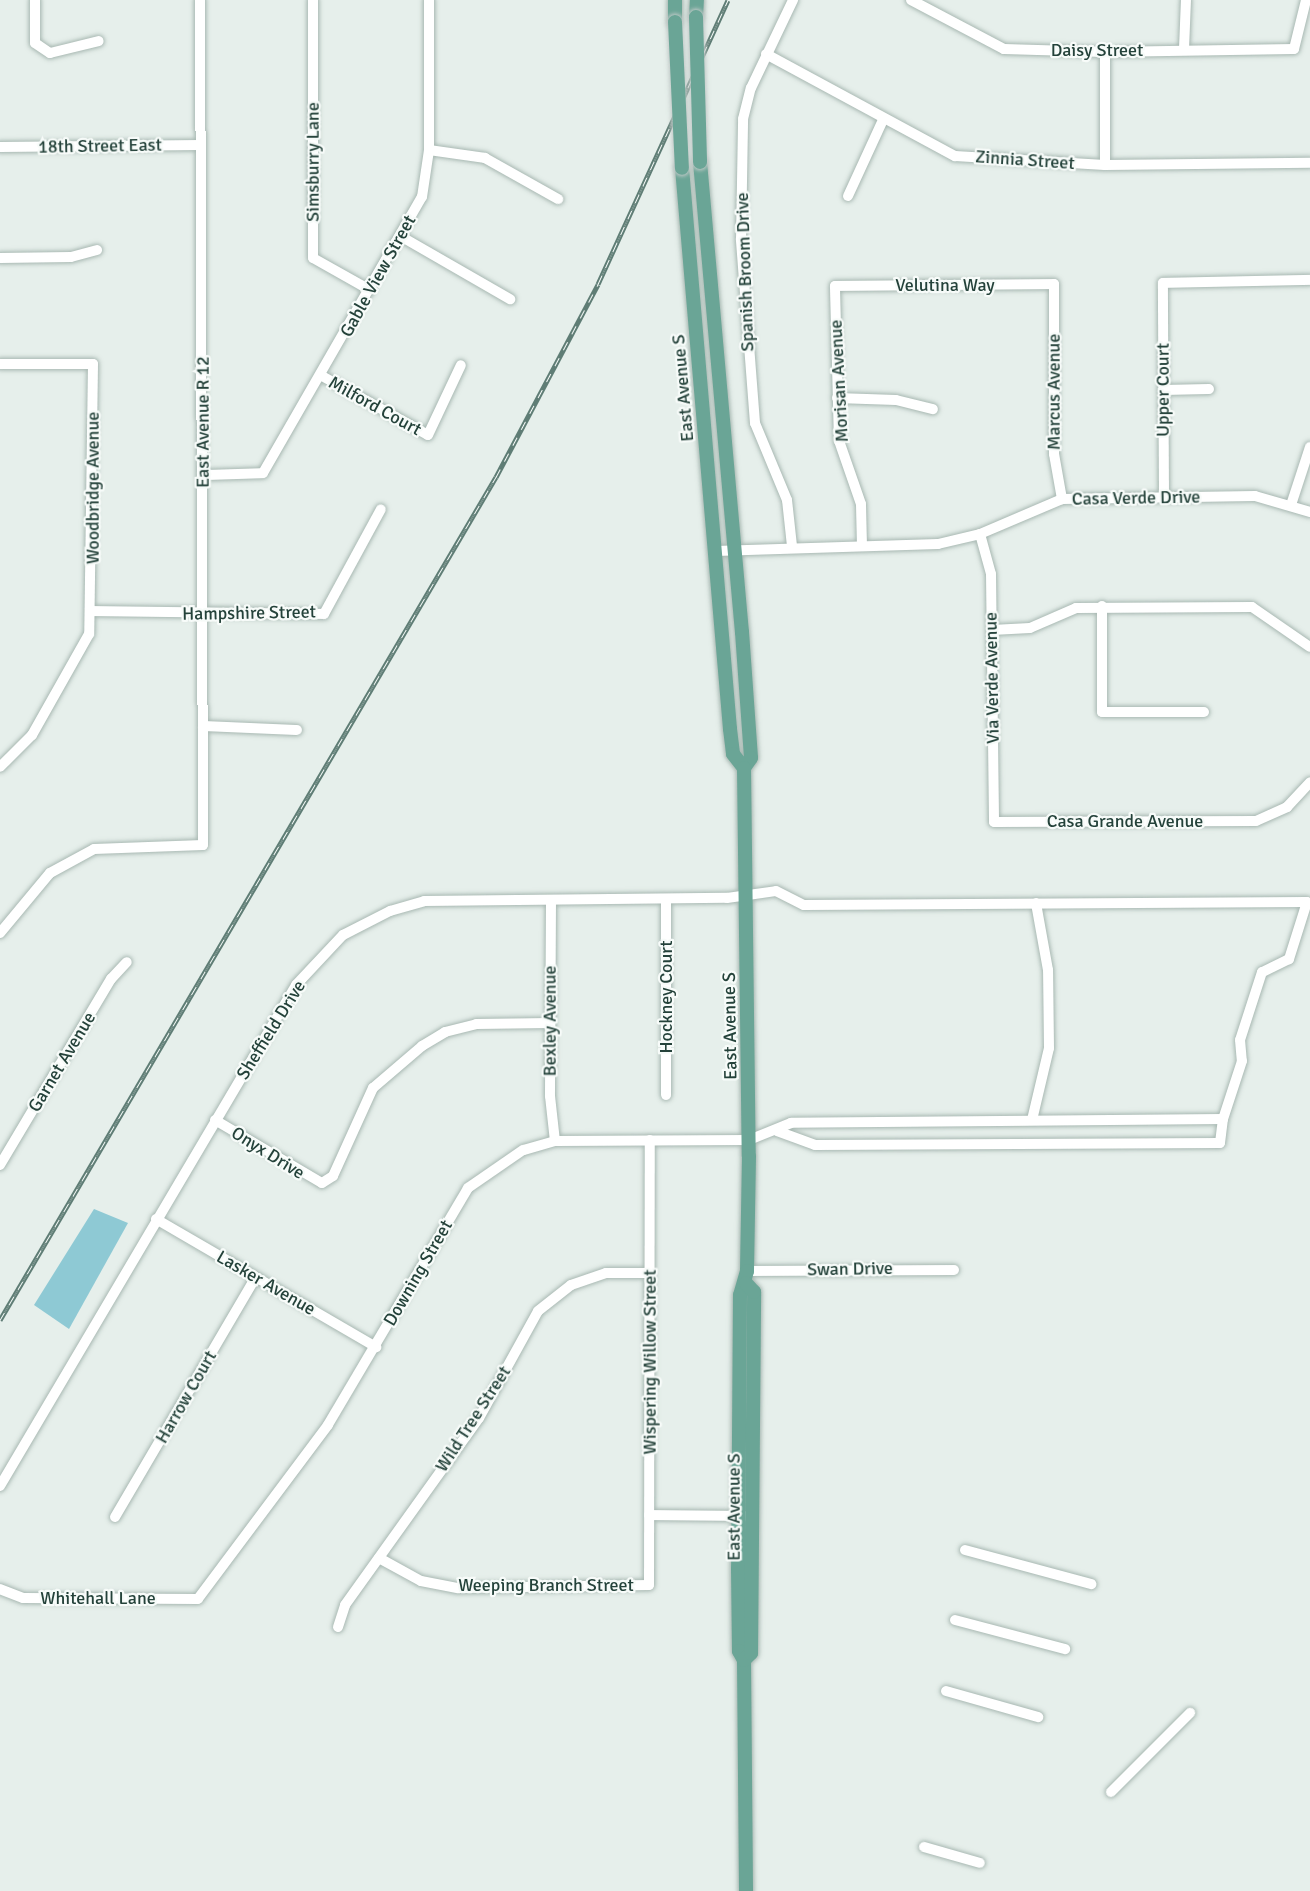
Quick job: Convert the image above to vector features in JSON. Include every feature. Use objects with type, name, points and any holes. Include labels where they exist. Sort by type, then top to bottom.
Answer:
[{"type":"main road","name":"East Avenue S","points":[[675,0],[682,168],[731,737],[733,754],[744,768]]},
{"type":"main road","name":"East Avenue S","points":[[697,0],[700,162],[735,548],[751,758],[744,768],[749,1140],[746,1277],[740,1295],[738,1513],[739,1651],[744,1660],[746,1891]]},
{"type":"main road","name":"East Avenue S","points":[[744,1660],[751,1653],[754,1292],[746,1277]]},
{"type":"street","points":[[35,0],[34,43],[50,53],[99,41]]},
{"type":"street","name":"East Avenue R 12","points":[[0,933],[50,873],[94,849],[202,845],[204,475],[200,0]]},
{"type":"street","name":"Simsburry Lane","points":[[313,0],[313,258],[370,290]]},
{"type":"street","name":"Gable View Street","points":[[204,475],[263,473],[322,376],[402,237],[422,197],[429,150],[429,0]]},
{"type":"street","name":"Spanish Broom Drive","points":[[792,546],[787,500],[755,423],[741,239],[743,119],[766,54],[793,0]]},
{"type":"street","name":"Daisy Street","points":[[911,0],[926,3],[1004,49],[1106,52],[1294,49],[1306,0]]},
{"type":"street","points":[[1184,50],[1186,0]]},
{"type":"street","points":[[1106,52],[1106,165]]},
{"type":"street","name":"Zinnia Street","points":[[766,54],[883,120],[955,156],[1106,165],[1310,163]]},
{"type":"street","points":[[848,196],[883,120]]},
{"type":"street","name":"18th Street East","points":[[0,147],[201,145]]},
{"type":"street","points":[[429,150],[484,158],[558,199]]},
{"type":"street","points":[[402,237],[510,299]]},
{"type":"street","points":[[0,258],[71,257],[97,250]]},
{"type":"street","name":"Upper Court","points":[[1164,497],[1163,283],[1310,280]]},
{"type":"street","name":"Velutina Way","points":[[836,286],[1054,284]]},
{"type":"street","name":"Marcus Avenue","points":[[1054,284],[1054,454],[1062,499]]},
{"type":"street","name":"Morisan Avenue","points":[[836,286],[839,441],[861,504],[862,546]]},
{"type":"street","name":"Woodbridge Avenue","points":[[0,364],[93,364],[93,612],[81,657],[32,735],[0,767]]},
{"type":"street","name":"Milford Court","points":[[322,376],[428,435],[461,365]]},
{"type":"street","points":[[1163,390],[1209,389]]},
{"type":"street","points":[[837,398],[896,400],[933,409]]},
{"type":"street","points":[[1291,505],[1310,447]]},
{"type":"street","name":"Casa Verde Drive","points":[[716,550],[792,546],[938,544],[980,534],[1062,499],[1255,496],[1291,505],[1310,513]]},
{"type":"street","name":"Hampshire Street","points":[[93,612],[204,615],[324,614],[381,509]]},
{"type":"street","name":"Via Verde Avenue","points":[[980,534],[991,574],[994,822]]},
{"type":"street","points":[[992,630],[1030,628],[1076,608],[1102,606],[1252,607],[1310,647]]},
{"type":"street","points":[[1102,606],[1102,712],[1204,712]]},
{"type":"street","points":[[203,726],[297,730]]},
{"type":"street","name":"Casa Grande Avenue","points":[[994,822],[1256,821],[1287,807],[1310,782]]},
{"type":"street","name":"Sheffield Drive","points":[[0,1486],[296,984],[343,935],[424,901],[666,899],[747,895],[776,891],[804,904],[1307,902],[1289,959],[1262,972],[1240,1040],[1242,1060],[1224,1119]]},
{"type":"street","name":"Hockney Court","points":[[666,899],[666,1095]]},
{"type":"street","name":"Bexley Avenue","points":[[551,900],[550,1023],[555,1141]]},
{"type":"street","points":[[1032,1120],[1049,1048],[1048,970],[1036,903]]},
{"type":"street","name":"Garnet Avenue","points":[[0,1165],[111,979],[127,962]]},
{"type":"street","name":"Onyx Drive","points":[[215,1120],[322,1183],[333,1176],[373,1088],[422,1046],[445,1032],[476,1024],[550,1023]]},
{"type":"street","points":[[777,1131],[815,1145],[1220,1143],[1224,1119]]},
{"type":"street","name":"Downing Street","points":[[198,1599],[328,1425],[468,1188],[504,1160],[555,1141],[749,1140],[777,1131],[791,1123],[1224,1119]]},
{"type":"street","name":"Wispering Willow Street","points":[[648,1585],[650,1140]]},
{"type":"street","name":"Lasker Avenue","points":[[156,1219],[376,1347]]},
{"type":"street","name":"Swan Drive","points":[[746,1277],[954,1270]]},
{"type":"street","name":"Wild Tree Street","points":[[338,1627],[345,1605],[479,1418],[538,1311],[571,1285],[606,1273],[650,1273]]},
{"type":"street","name":"Harrow Court","points":[[115,1517],[256,1277]]},
{"type":"street","points":[[649,1515],[738,1513],[744,1517],[744,1561],[752,1582]]},
{"type":"street","points":[[965,1550],[1091,1584]]},
{"type":"street","name":"Weeping Branch Street","points":[[379,1558],[421,1581],[458,1588],[648,1585]]},
{"type":"street","name":"Whitehall Lane","points":[[0,1590],[23,1598],[198,1599]]},
{"type":"street","points":[[955,1620],[1065,1649]]},
{"type":"street","points":[[946,1691],[1038,1717]]},
{"type":"street","points":[[1111,1792],[1190,1713]]},
{"type":"street","points":[[924,1847],[981,1863]]},
{"type":"water","points":[[94,1209],[128,1223],[69,1329],[34,1305]]},
{"type":"railway","points":[[0,1320],[496,477],[598,284],[728,0]]}]
